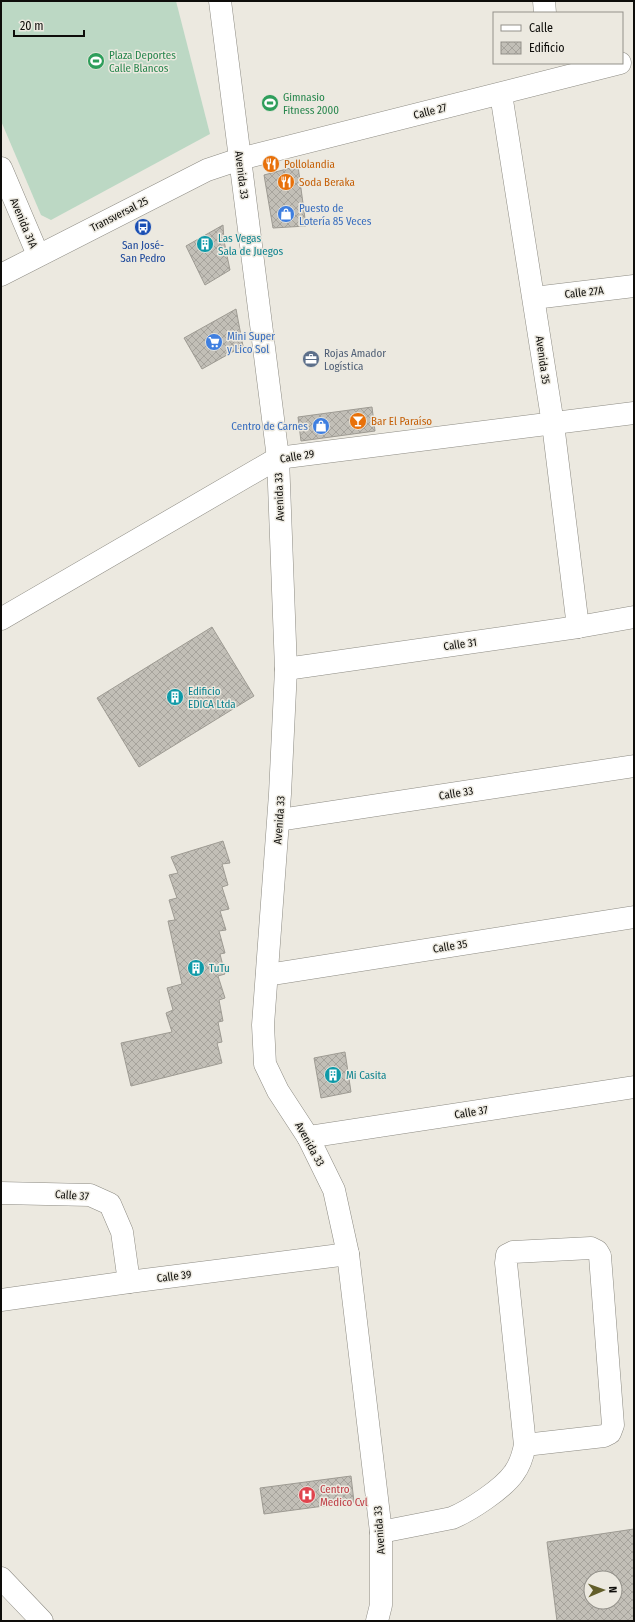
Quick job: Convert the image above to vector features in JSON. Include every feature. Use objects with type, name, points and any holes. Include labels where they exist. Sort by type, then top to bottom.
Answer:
[{"type":"street","name":"Avenida 33","points":[[220,1],[278,458],[286,669],[279,820],[263,1025],[265,1064],[278,1091],[308,1137],[334,1190],[348,1254],[381,1532],[381,1605],[377,1621]]},
{"type":"street","points":[[544,1],[545,12]]},
{"type":"street","name":"Calle 27","points":[[623,63],[634,60]]},
{"type":"street","name":"Calle 27","points":[[240,159],[501,94],[550,72],[613,64]]},
{"type":"street","name":"Avenida 35","points":[[501,94],[553,424],[578,627]]},
{"type":"street","name":"Transversal 25","points":[[1,275],[207,170],[240,159]]},
{"type":"street","name":"Avenida 31A","points":[[1,168],[38,255]]},
{"type":"street","name":"Calle 27A","points":[[534,298],[634,286]]},
{"type":"street","name":"Calle 29","points":[[1,619],[278,458],[634,413]]},
{"type":"street","name":"Calle 31","points":[[286,669],[578,627],[634,617]]},
{"type":"street","name":"Calle 33","points":[[279,820],[634,766]]},
{"type":"street","name":"Calle 35","points":[[267,975],[634,917]]},
{"type":"street","name":"Calle 37","points":[[308,1137],[634,1087]]},
{"type":"street","name":"Calle 37","points":[[1,1193],[90,1195],[110,1204],[122,1232],[129,1282]]},
{"type":"street","points":[[381,1532],[452,1518],[463,1514],[504,1484],[513,1474],[522,1459],[525,1445],[506,1263],[507,1255],[513,1252],[591,1248],[597,1251],[600,1256],[613,1424],[610,1433],[604,1436],[525,1445]]},
{"type":"street","name":"Calle 39","points":[[1,1300],[348,1254]]},
{"type":"street","points":[[1,1578],[42,1621]]},
{"type":"green space","name":"Plaza Deportes Calle Blancos","points":[[1,1],[176,1],[210,134],[51,220],[41,215],[1,121]]},
{"type":"building","points":[[298,166],[306,226],[273,228],[264,175]]},
{"type":"building","points":[[223,225],[224,241],[230,270],[205,285],[186,246]]},
{"type":"building","name":"Mini Super y Lico Sol","points":[[236,309],[243,346],[202,369],[184,338]]},
{"type":"building","points":[[372,407],[375,431],[301,441],[298,417]]},
{"type":"building","name":"Edificio EDICA Ltda","points":[[212,627],[254,696],[139,767],[97,698]]},
{"type":"building","points":[[223,841],[230,863],[222,864],[228,885],[222,887],[229,909],[220,911],[226,930],[219,931],[225,953],[220,954],[225,974],[218,976],[225,998],[219,1000],[223,1021],[218,1022],[222,1042],[217,1043],[222,1063],[131,1086],[121,1043],[172,1032],[166,1013],[173,1010],[167,988],[182,984],[168,921],[175,920],[169,900],[177,898],[169,875],[178,873],[171,857]]},
{"type":"building","name":"Mi Casita","points":[[345,1052],[351,1092],[321,1098],[314,1058]]},
{"type":"building","name":"Centro Medico Cvl","points":[[351,1476],[354,1502],[264,1514],[260,1488]]},
{"type":"building","points":[[634,1529],[634,1621],[557,1621],[547,1542]]},
{"type":"place","name":"Plaza Deportes Calle Blancos","points":[[96,61]]},
{"type":"place","name":"Gimnasio Fitness 2000","points":[[270,103]]},
{"type":"place","name":"Pollolandia","points":[[271,164]]},
{"type":"place","name":"Soda Beraka","points":[[286,182]]},
{"type":"place","name":"Puesto de Lotería 85 Veces","points":[[286,214]]},
{"type":"place","name":"San José- San Pedro","points":[[143,227]]},
{"type":"place","name":"Las Vegas Sala de Juegos","points":[[205,244]]},
{"type":"place","name":"Mini Super y Lico Sol","points":[[214,342]]},
{"type":"place","name":"Rojas Amador Logística","points":[[311,359]]},
{"type":"place","name":"Bar El Paraíso","points":[[358,421]]},
{"type":"place","name":"Centro de Carnes","points":[[321,426]]},
{"type":"place","name":"Edificio EDICA Ltda","points":[[175,697]]},
{"type":"place","name":"TuTu","points":[[196,968]]},
{"type":"place","name":"Mi Casita","points":[[333,1075]]},
{"type":"place","name":"Centro Medico Cvl","points":[[307,1495]]}]
